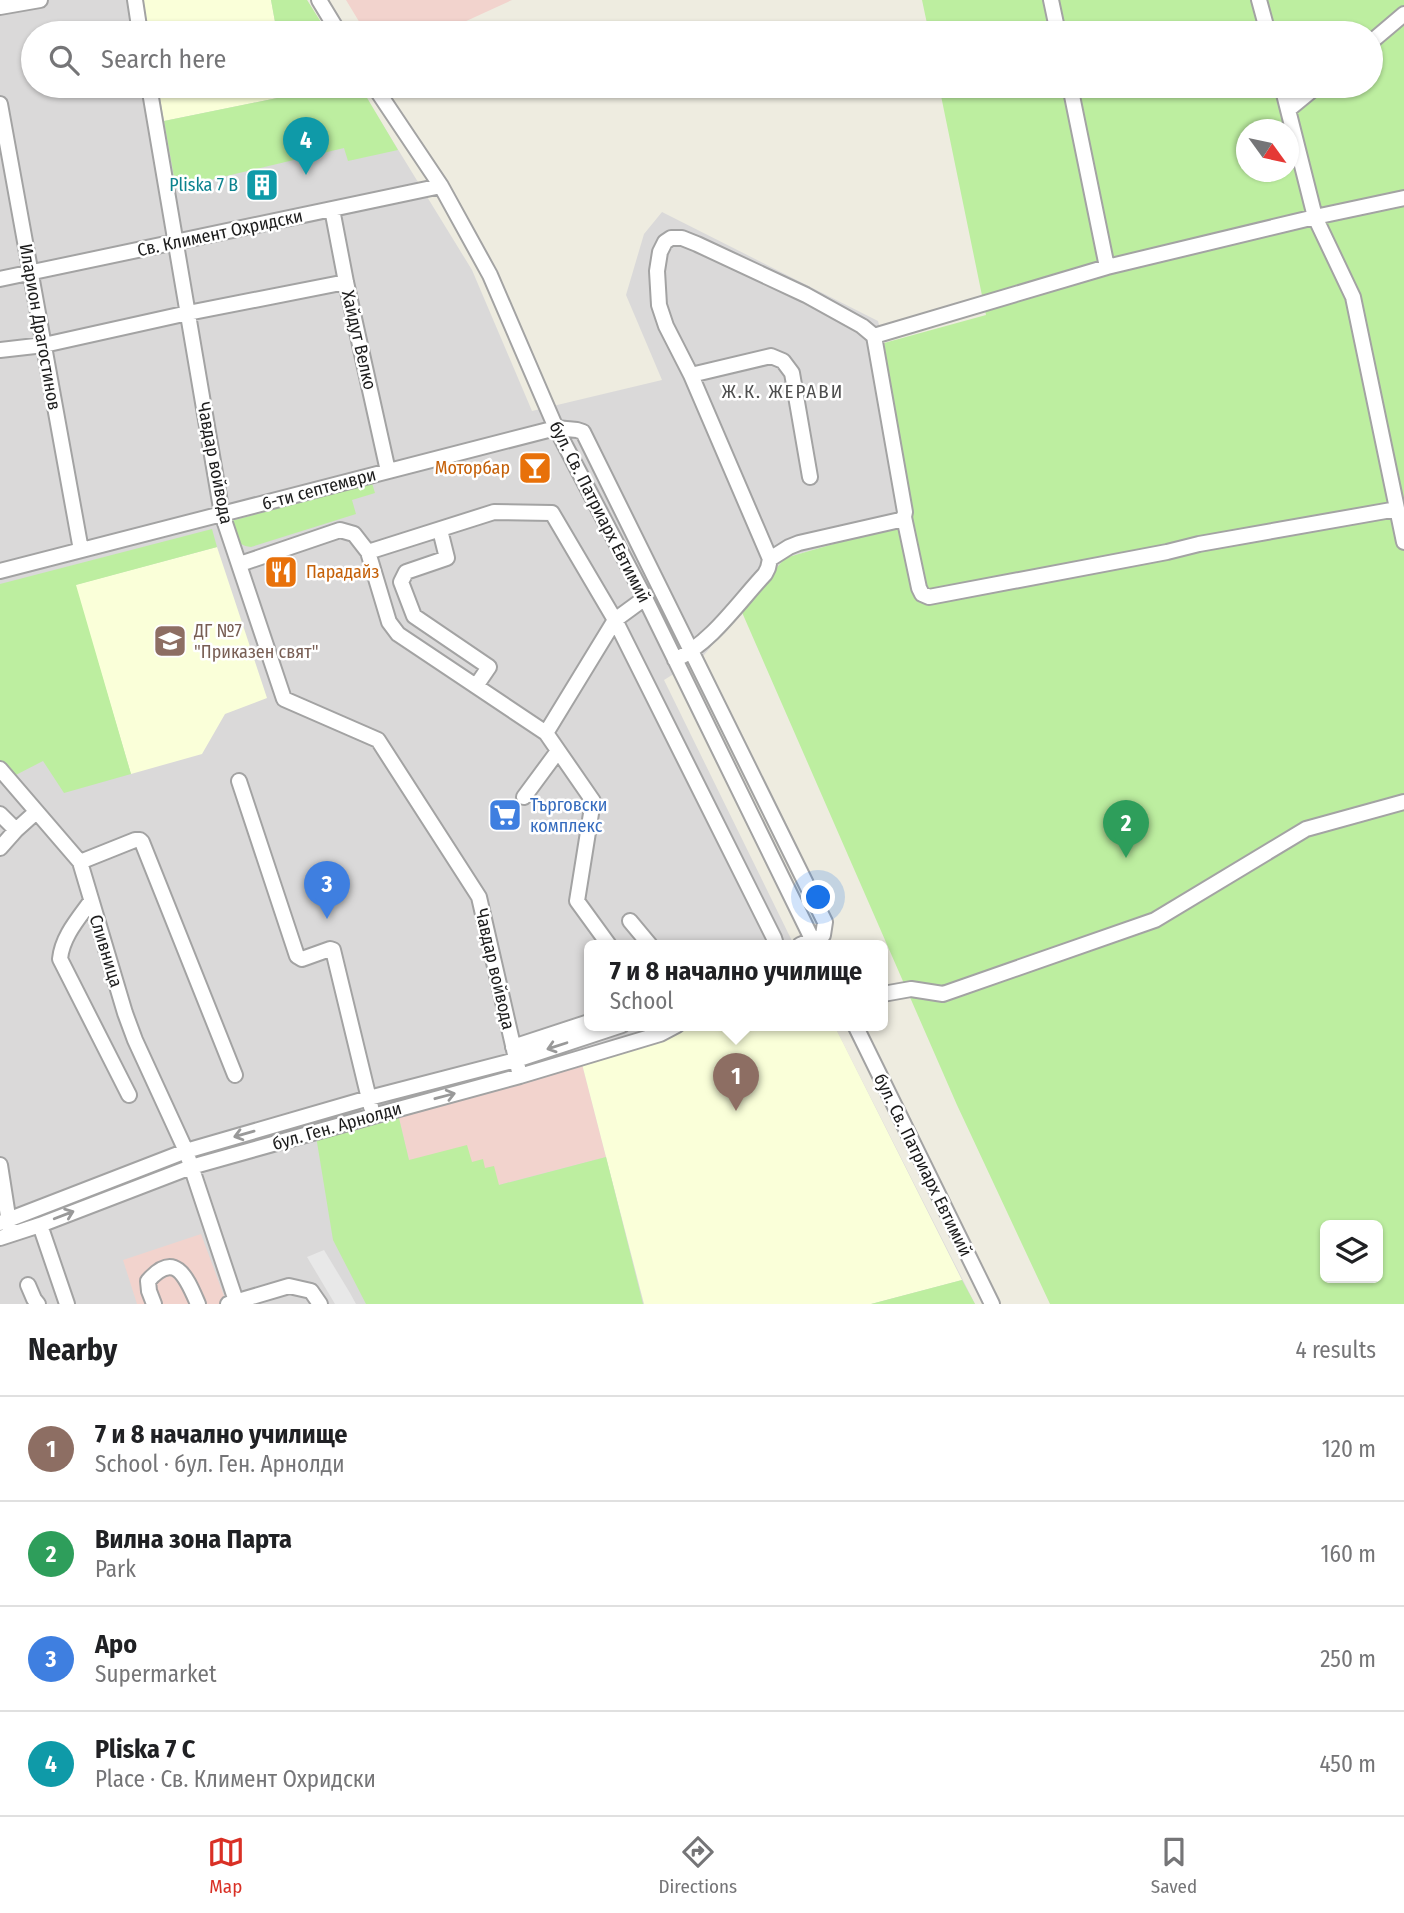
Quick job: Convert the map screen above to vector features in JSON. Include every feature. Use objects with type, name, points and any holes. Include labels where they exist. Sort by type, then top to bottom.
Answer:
[{"type":"street","points":[[0,7],[40,0]]},
{"type":"street","points":[[135,0],[138,21]]},
{"type":"street","points":[[319,0],[332,21]]},
{"type":"street","points":[[1051,0],[1055,21]]},
{"type":"street","points":[[1259,0],[1265,21]]},
{"type":"street","points":[[1383,32],[1404,14]]},
{"type":"street","name":"Чавдар войвода","points":[[151,98],[222,514],[284,699],[378,740],[479,897],[520,1076]]},
{"type":"street","name":"бул. Св. Патриарх Евтимий","points":[[381,98],[441,186],[490,275],[556,428],[645,598],[808,940]]},
{"type":"street","points":[[1072,98],[1107,267]]},
{"type":"street","points":[[1286,98],[1315,217],[1353,297],[1404,542]]},
{"type":"street","points":[[1289,109],[1302,98]]},
{"type":"street","name":"Иларион Драгостинов","points":[[0,104],[81,550]]},
{"type":"street","name":"Св. Климент Охридски","points":[[0,279],[441,186]]},
{"type":"street","points":[[874,336],[1107,267],[1404,198]]},
{"type":"street","name":"Хайдут Велко","points":[[332,209],[388,471]]},
{"type":"street","points":[[770,559],[659,305],[657,271],[660,252],[665,242],[671,238],[682,238],[697,244],[806,295],[862,326],[874,336],[905,506],[904,517],[919,588],[922,594],[929,597],[1199,544],[1397,509]]},
{"type":"street","points":[[0,350],[44,345],[346,282]]},
{"type":"street","points":[[691,375],[771,356],[783,361],[792,373],[810,477]]},
{"type":"street","points":[[556,428],[577,430],[586,436],[825,922],[823,934],[814,940]]},
{"type":"street","name":"6-ти септември","points":[[0,570],[556,428]]},
{"type":"street","points":[[368,552],[494,512],[552,513],[615,620],[774,940]]},
{"type":"street","points":[[675,660],[691,652],[704,640],[765,574],[770,559],[789,547],[904,517]]},
{"type":"street","points":[[240,564],[340,530],[354,534],[368,552],[389,622],[398,634],[546,733],[593,801],[578,901],[605,940]]},
{"type":"street","points":[[440,530],[447,558],[406,572],[401,582],[414,616],[489,667],[476,686]]},
{"type":"street","points":[[546,733],[615,620],[645,598]]},
{"type":"street","points":[[524,797],[558,751]]},
{"type":"street","name":"Сливница","points":[[0,769],[80,862],[131,1031],[186,1152],[234,1303]]},
{"type":"street","points":[[239,781],[297,956],[302,959],[333,950],[373,1115]]},
{"type":"street","points":[[888,993],[911,989],[943,994],[1155,920],[1306,829],[1404,802]]},
{"type":"street","points":[[0,848],[36,811]]},
{"type":"street","points":[[0,814],[16,830]]},
{"type":"street","points":[[80,862],[135,840],[142,842],[235,1075]]},
{"type":"street","points":[[91,901],[64,940],[60,959],[129,1095]]},
{"type":"street","points":[[629,921],[646,940]]},
{"type":"street","points":[[514,1054],[584,1024]]},
{"type":"street","name":"бул. Ген. Арнолди","points":[[5,1229],[186,1152],[600,1031]]},
{"type":"street","name":"бул. Ген. Арнолди","points":[[5,1229],[40,1225],[191,1167],[520,1076],[666,1031]]},
{"type":"street","name":"бул. Св. Патриарх Евтимий","points":[[858,1031],[992,1304]]},
{"type":"street","points":[[0,1165],[5,1229]]},
{"type":"street","points":[[40,1225],[67,1304]]},
{"type":"street","points":[[153,1304],[148,1281],[155,1273],[175,1267],[184,1274],[198,1304]]},
{"type":"street","points":[[29,1285],[38,1304]]},
{"type":"street","points":[[234,1303],[289,1286],[312,1291],[320,1304]]},
{"type":"shaded area","points":[[0,0],[307,0],[320,21],[21,21],[21,98],[366,98],[472,270],[532,411],[662,380],[626,295],[644,234],[662,212],[878,321],[884,343],[913,521],[785,558],[704,655],[664,680],[792,940],[584,940],[584,1031],[837,1031],[975,1304],[0,1304]]},
{"type":"shaded area","points":[[143,0],[271,0],[275,21],[147,21]]},
{"type":"shaded area","points":[[346,0],[512,0],[466,21],[359,21]]},
{"type":"shaded area","points":[[160,98],[277,98],[164,121]]},
{"type":"shaded area","name":"ДГ №7 \"Приказен свят\"","points":[[217,547],[267,698],[225,714],[202,754],[131,774],[75,585]]},
{"type":"shaded area","points":[[676,1031],[837,1031],[962,1280],[871,1304],[644,1304],[582,1064]]},
{"type":"shaded area","points":[[582,1064],[606,1157],[498,1185],[485,1168],[471,1162],[409,1160],[398,1114],[457,1101]]},
{"type":"shaded area","points":[[201,1234],[227,1304],[137,1304],[123,1260]]},
{"type":"shaded area","points":[[324,1250],[356,1304],[335,1304],[307,1257]]},
{"type":"green space","points":[[271,0],[307,0],[320,21],[275,21]]},
{"type":"green space","points":[[922,0],[1404,0],[1404,1304],[1050,1304],[957,1105],[888,947],[888,940],[885,940],[741,610],[785,558],[913,521],[884,343],[986,315],[941,98],[1383,98],[1383,21],[926,21]]},
{"type":"green space","points":[[277,98],[367,98],[398,150],[348,161],[344,148],[176,188],[164,121]]},
{"type":"green space","points":[[372,483],[375,493],[352,500],[356,514],[251,547],[238,542],[235,535],[231,521]]},
{"type":"green space","points":[[212,529],[217,547],[76,585],[131,774],[64,793],[43,761],[10,778],[0,765],[0,584]]},
{"type":"green space","points":[[398,1114],[409,1160],[467,1145],[472,1162],[483,1159],[485,1168],[494,1166],[499,1185],[606,1157],[643,1304],[366,1304],[333,1240],[316,1136]]},
{"type":"green space","points":[[962,1280],[975,1304],[871,1304]]},
{"type":"place","name":"Pliska 7 C","points":[[306,175]]},
{"type":"place","name":"Pliska 7 B","points":[[262,185]]},
{"type":"place","name":"Моторбар","points":[[535,468]]},
{"type":"place","name":"Парадайз","points":[[281,572]]},
{"type":"place","name":"ДГ №7 \"Приказен свят\"","points":[[170,641]]},
{"type":"place","name":"Търговски комплекс","points":[[505,815]]},
{"type":"place","name":"Вилна зона Парта","points":[[1126,858]]},
{"type":"place","name":"Аро","points":[[327,919]]},
{"type":"place","name":"7 и 8 начално училище","points":[[736,1111]]},
{"type":"district","name":"Ж.К. ЖЕРАВИ","points":[[783,391]]}]
